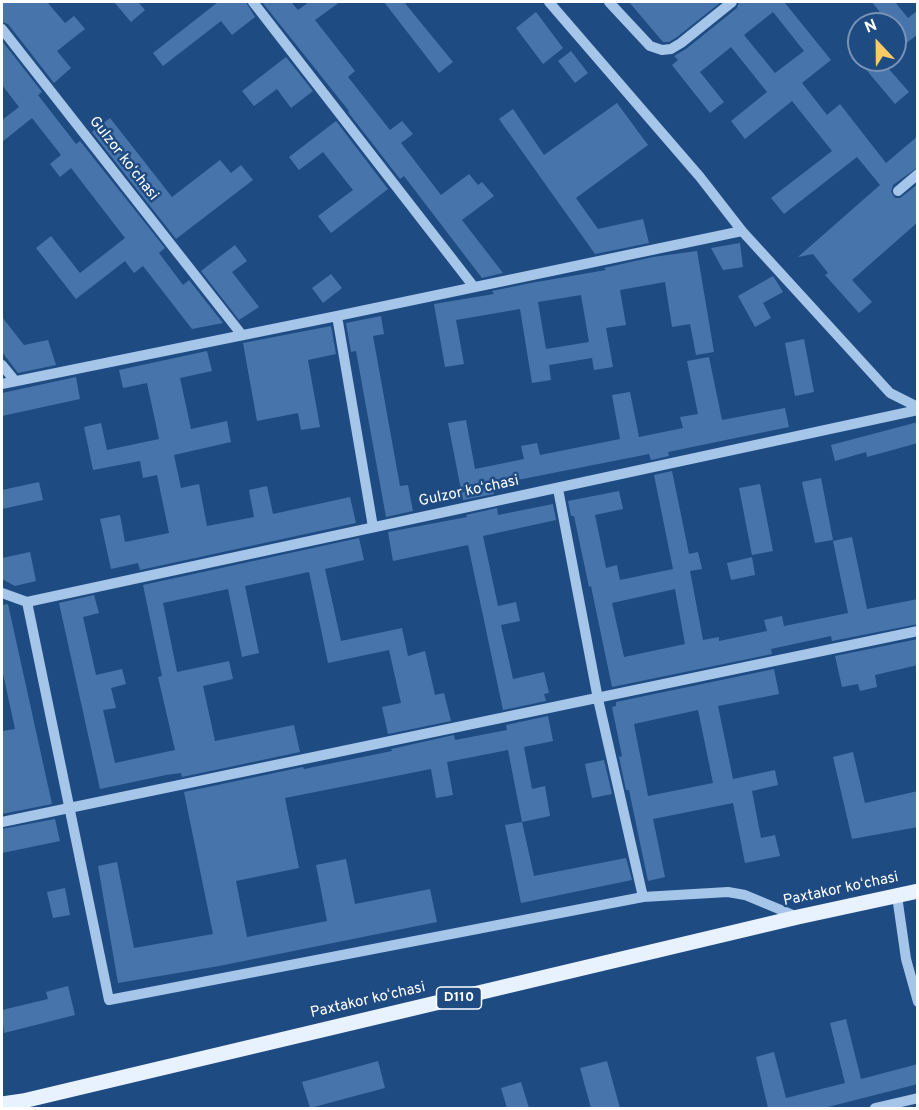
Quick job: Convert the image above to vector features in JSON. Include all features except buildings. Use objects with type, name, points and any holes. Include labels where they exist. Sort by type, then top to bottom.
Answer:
[{"type":"main road","name":"Paxtakor koʻchasi","points":[[2,1104],[23,1101],[798,917],[918,891]]},
{"type":"street","points":[[253,2],[474,286]]},
{"type":"street","name":"Gulzor koʻchasi","points":[[549,2],[700,177],[742,231],[890,393],[918,408]]},
{"type":"street","points":[[609,2],[650,46],[662,50],[671,49],[681,43],[732,2]]},
{"type":"street","name":"Gulzor koʻchasi","points":[[2,29],[242,335]]},
{"type":"street","points":[[898,191],[918,174]]},
{"type":"street","points":[[2,384],[742,231]]},
{"type":"street","points":[[337,316],[373,527]]},
{"type":"street","points":[[2,365],[15,381]]},
{"type":"street","name":"Gulzor koʻchasi","points":[[27,602],[558,489],[918,408]]},
{"type":"street","points":[[558,489],[598,699],[643,897]]},
{"type":"street","points":[[2,593],[27,602],[109,1000],[643,897],[728,892],[744,895],[798,917]]},
{"type":"street","points":[[2,822],[918,631]]},
{"type":"street","points":[[897,896],[906,959],[918,1002]]},
{"type":"street","points":[[875,1108],[918,1098]]}]
